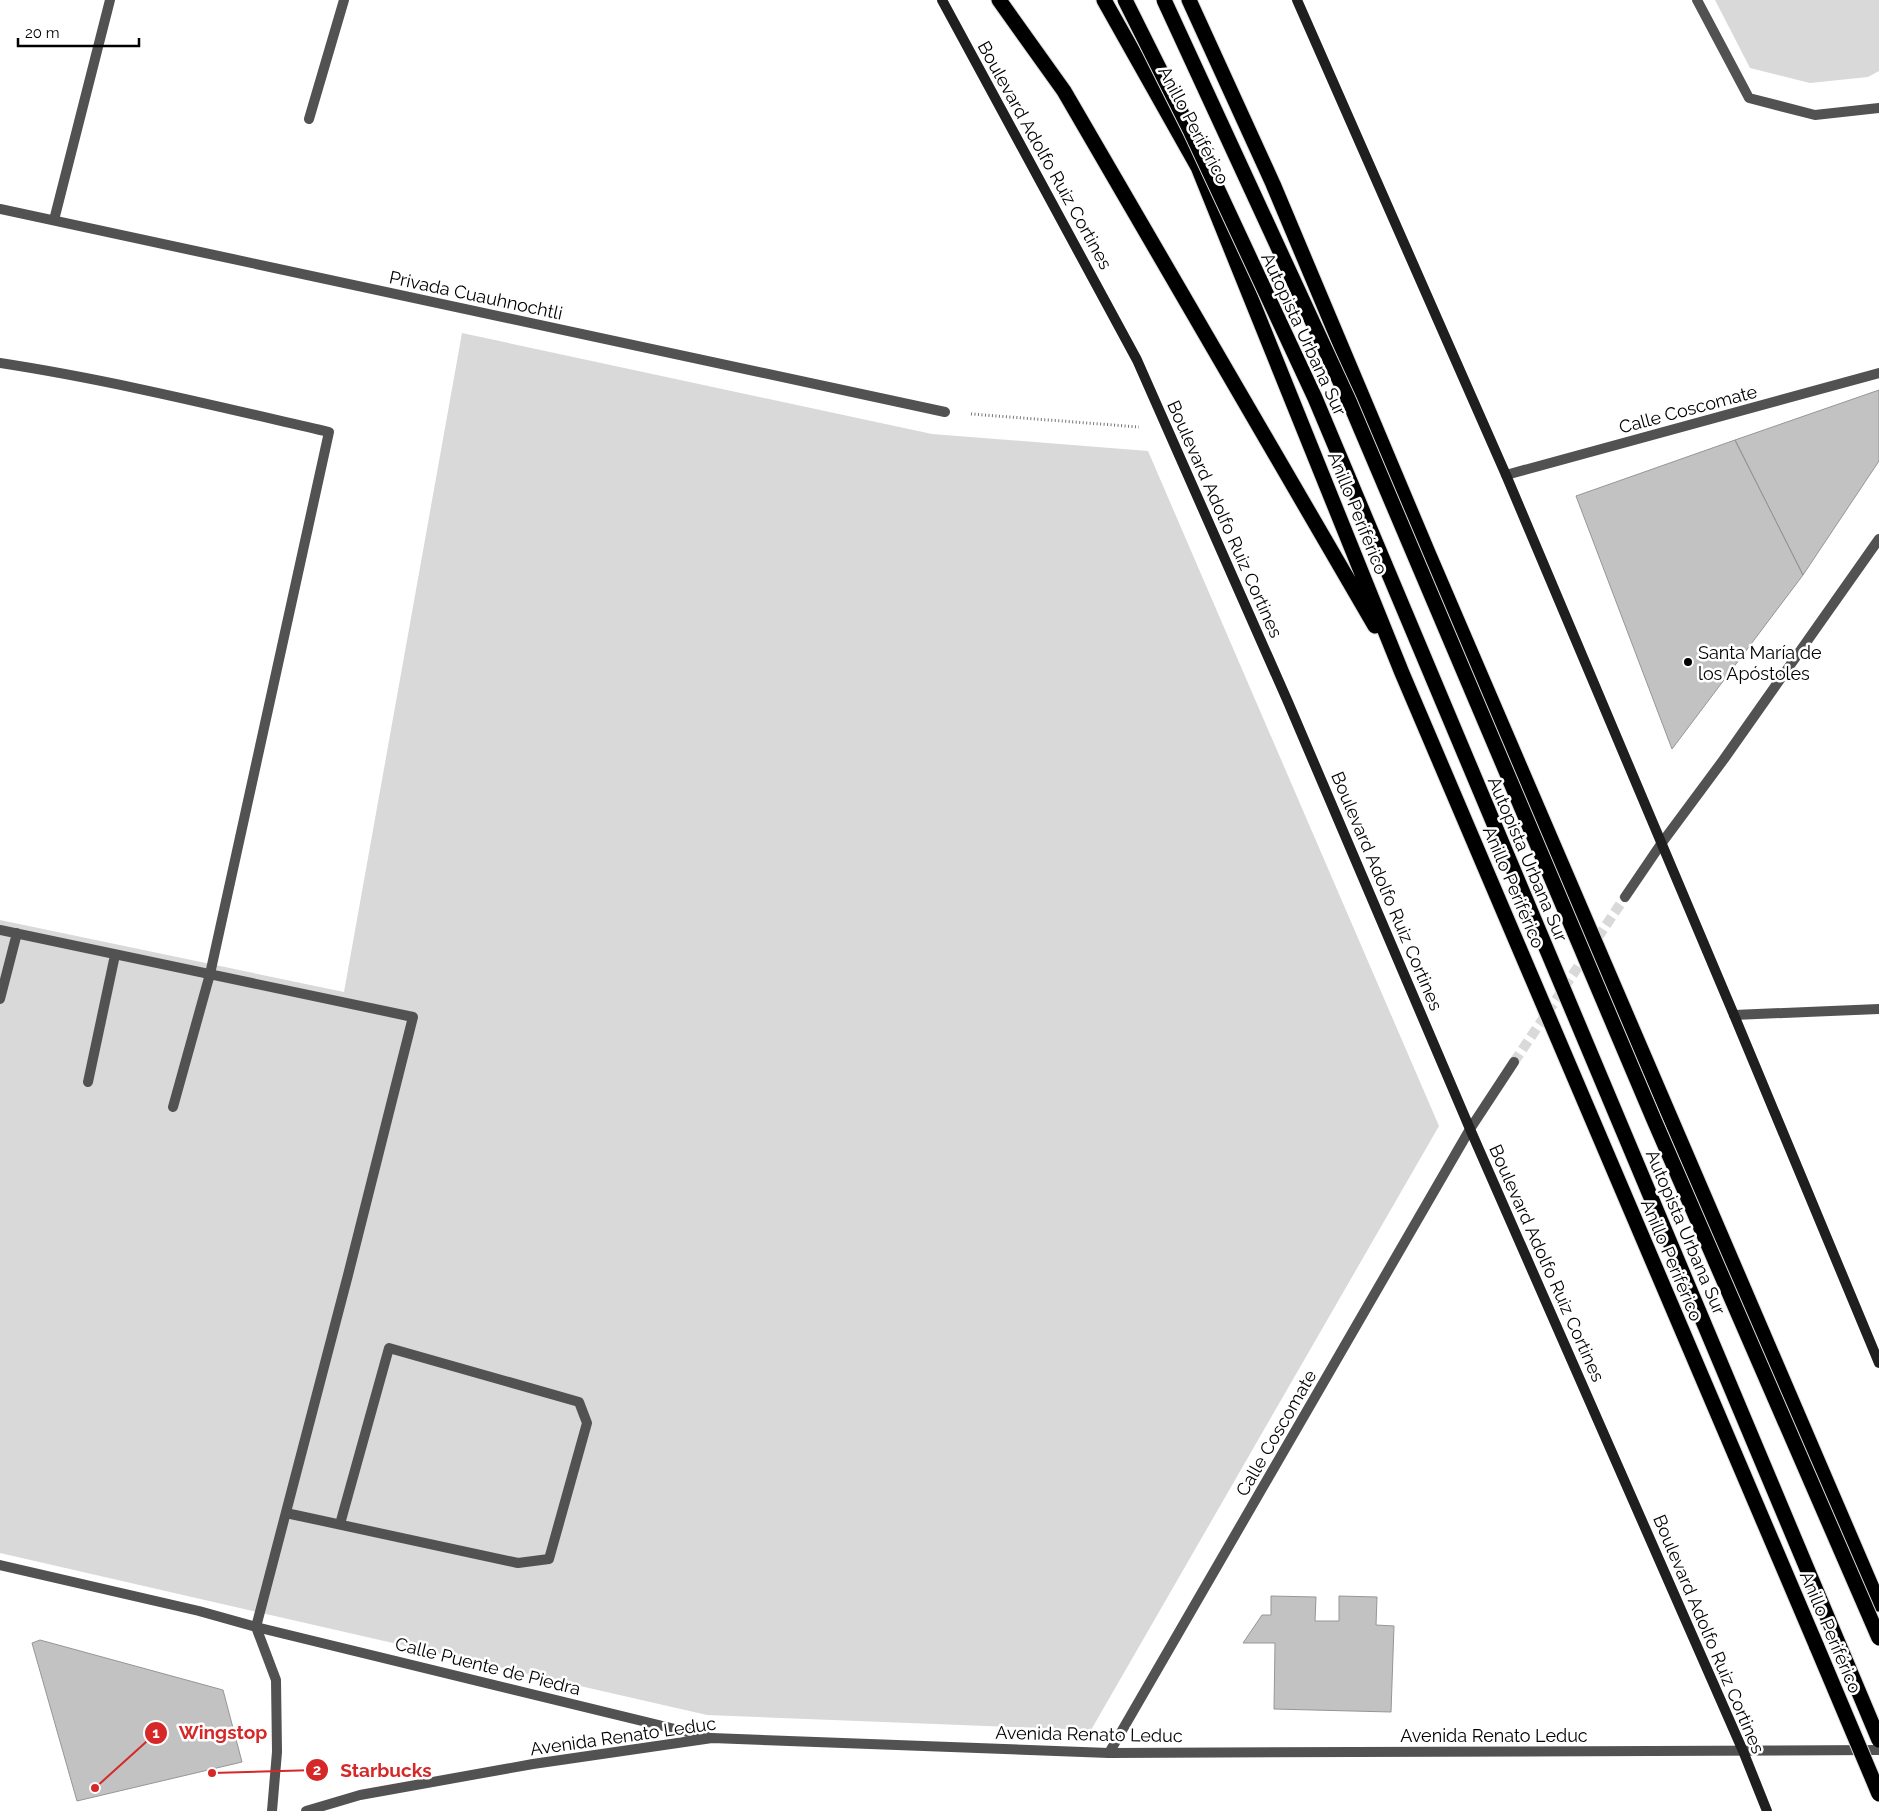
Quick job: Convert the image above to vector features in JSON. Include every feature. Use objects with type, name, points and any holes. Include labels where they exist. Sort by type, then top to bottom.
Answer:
[{"type":"highway","points":[[999,0],[1064,92],[1402,672]]},
{"type":"highway","name":"Anillo Periférico","points":[[1104,0],[1198,167],[1402,672],[1879,1794]]},
{"type":"highway","name":"Autopista Urbana Sur","points":[[1124,0],[1190,132],[1314,398],[1879,1740]]},
{"type":"highway","name":"Autopista Urbana Sur","points":[[1164,0],[1349,401],[1654,1120],[1879,1638]]},
{"type":"highway","points":[[1189,0],[1273,184],[1429,555],[1879,1604]]},
{"type":"main road","name":"Boulevard Adolfo Ruiz Cortines","points":[[942,0],[1137,360],[1284,693],[1470,1129],[1743,1751],[1767,1811]]},
{"type":"main road","points":[[1297,0],[1506,475],[1879,1363]]},
{"type":"street","points":[[54,220],[110,0]]},
{"type":"street","points":[[309,119],[344,0]]},
{"type":"street","points":[[1697,0],[1749,98],[1815,115],[1879,108]]},
{"type":"street","name":"Privada Cuauhnochtli","points":[[0,209],[945,412]]},
{"type":"street","points":[[0,363],[143,390],[329,432],[210,974],[173,1107]]},
{"type":"street","name":"Calle Coscomate","points":[[1506,475],[1879,373]]},
{"type":"street","points":[[1626,897],[1661,844],[1724,759],[1879,539]]},
{"type":"street","points":[[0,930],[413,1017],[256,1627],[276,1680],[277,1752],[272,1811]]},
{"type":"street","points":[[0,998],[17,933]]},
{"type":"street","points":[[88,1082],[115,955]]},
{"type":"street","points":[[1734,1015],[1879,1009]]},
{"type":"street","name":"Calle Coscomate","points":[[1109,1753],[1470,1129],[1514,1062]]},
{"type":"street","points":[[286,1513],[518,1563],[549,1558],[587,1423],[579,1402],[389,1348],[340,1524]]},
{"type":"street","name":"Calle Puente de Piedra","points":[[0,1565],[199,1611],[256,1627],[712,1738]]},
{"type":"street","name":"Avenida Renato Leduc","points":[[306,1811],[370,1793],[533,1764],[712,1738],[1109,1753],[1879,1750]]},
{"type":"path","points":[[945,412],[1168,430]]},
{"type":"shaded area","points":[[1715,0],[1879,0],[1879,71],[1868,77],[1810,83],[1750,68]]},
{"type":"shaded area","points":[[462,333],[932,434],[1148,451],[1439,1126],[1091,1730],[707,1715],[0,1553],[0,920],[344,992]]},
{"type":"building","points":[[1879,390],[1879,461],[1803,575],[1735,440]]},
{"type":"building","name":"Santa María de los Apóstoles","points":[[1735,440],[1803,575],[1672,749],[1576,496]]},
{"type":"building","points":[[1271,1596],[1316,1597],[1315,1621],[1339,1621],[1339,1596],[1377,1597],[1376,1625],[1394,1626],[1391,1712],[1274,1709],[1275,1643],[1243,1643],[1262,1615],[1271,1615]]},
{"type":"building","points":[[40,1640],[223,1690],[242,1762],[77,1801],[32,1643]]},
{"type":"tunnel","points":[[1514,1062],[1625,897]]},
{"type":"place","name":"Santa María de los Apóstoles","points":[[1688,662]]},
{"type":"place","name":"Starbucks","points":[[212,1773]]},
{"type":"place","name":"Wingstop","points":[[95,1788]]}]
